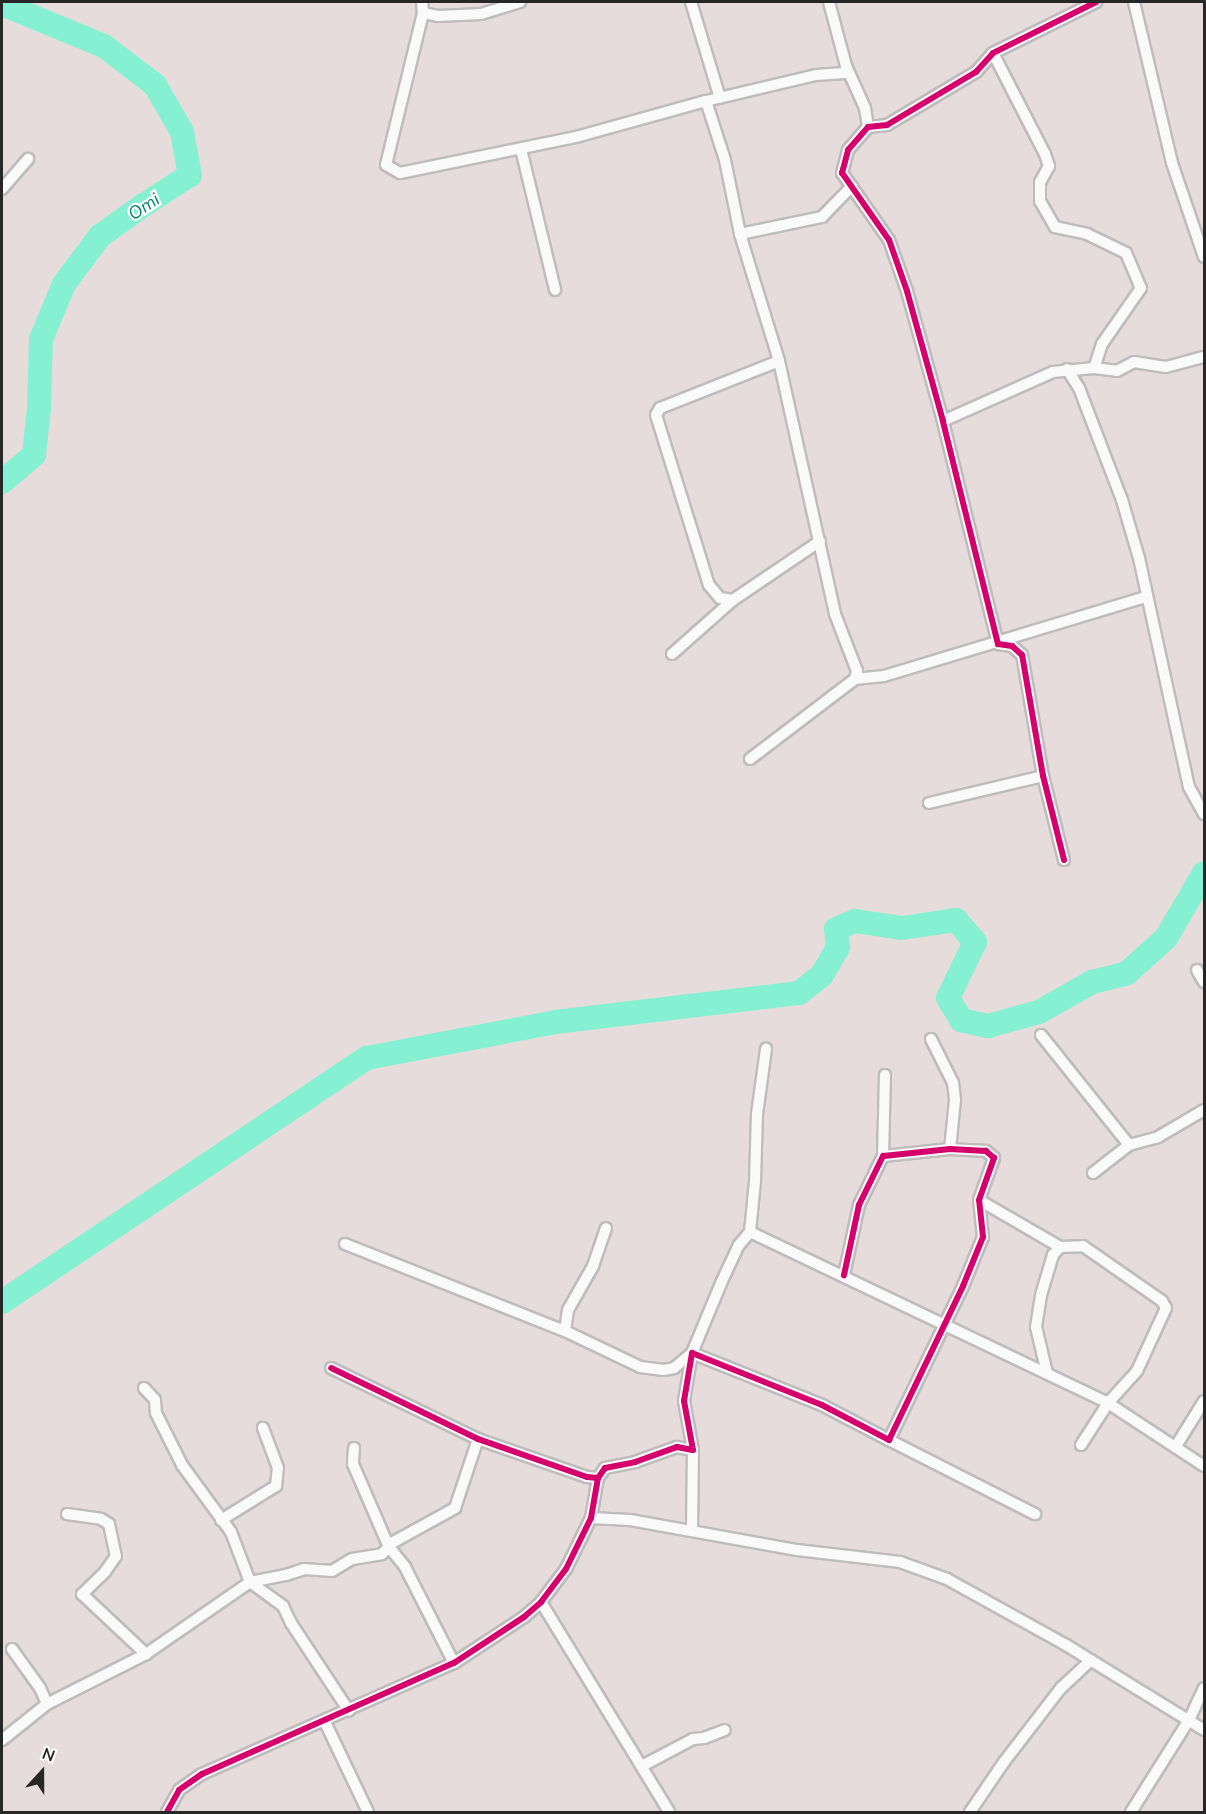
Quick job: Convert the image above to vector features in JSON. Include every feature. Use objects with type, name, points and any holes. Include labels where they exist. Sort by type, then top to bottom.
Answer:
[{"type":"street","points":[[422,2],[423,13],[386,165],[400,173],[521,149],[816,75],[848,73],[829,2]]},
{"type":"street","points":[[423,13],[438,16],[481,14],[520,2]]},
{"type":"street","points":[[691,2],[720,98]]},
{"type":"street","points":[[998,644],[943,421],[907,291],[889,240],[842,173],[848,150],[868,127],[887,124],[976,72],[993,53],[1096,2]]},
{"type":"street","points":[[1134,2],[1172,163],[1204,257]]},
{"type":"street","points":[[993,53],[1045,154],[1049,166],[1040,182],[1040,201],[1055,227],[1087,234],[1126,253],[1141,288],[1102,344],[1094,368]]},
{"type":"street","points":[[846,66],[865,108],[868,127]]},
{"type":"street","points":[[706,101],[724,160],[740,234],[779,361],[835,614],[857,671],[855,679]]},
{"type":"street","points":[[521,149],[555,290]]},
{"type":"street","points":[[2,189],[28,159]]},
{"type":"street","points":[[740,234],[822,217],[852,186]]},
{"type":"street","points":[[943,421],[1053,372],[1094,368],[1118,371],[1134,362],[1166,367],[1204,357]]},
{"type":"street","points":[[733,600],[720,598],[710,585],[656,415],[660,408],[779,361]]},
{"type":"street","points":[[1067,369],[1079,388],[1122,500],[1139,558],[1189,787],[1204,814]]},
{"type":"street","points":[[672,654],[733,600],[820,541]]},
{"type":"street","points":[[750,759],[855,679],[884,676],[998,644],[1146,597]]},
{"type":"street","points":[[998,644],[1012,646],[1022,655],[1043,776],[1064,860]]},
{"type":"street","points":[[929,804],[1043,776]]},
{"type":"street","points":[[1197,970],[1204,982]]},
{"type":"street","points":[[1041,1035],[1129,1145]]},
{"type":"street","points":[[930,1039],[952,1083],[955,1100],[950,1149]]},
{"type":"street","points":[[692,1530],[693,1450],[684,1401],[692,1353],[739,1245],[750,1232],[755,1182],[757,1114],[766,1049]]},
{"type":"street","points":[[844,1275],[859,1205],[883,1156],[885,1075]]},
{"type":"street","points":[[1093,1173],[1129,1145],[1158,1137],[1204,1110]]},
{"type":"street","points":[[883,1156],[950,1149],[986,1151],[994,1158],[979,1200],[983,1237],[889,1440]]},
{"type":"street","points":[[979,1200],[1060,1247],[1083,1246],[1162,1301],[1166,1308],[1137,1371],[1108,1403],[1081,1445]]},
{"type":"street","points":[[565,1331],[568,1310],[593,1266],[606,1228]]},
{"type":"street","points":[[750,1232],[1108,1403],[1204,1466]]},
{"type":"street","points":[[345,1244],[565,1331],[640,1367],[664,1370],[674,1368],[692,1353]]},
{"type":"street","points":[[1047,1373],[1036,1327],[1041,1295],[1053,1255],[1060,1247]]},
{"type":"street","points":[[692,1353],[822,1405],[1035,1514]]},
{"type":"street","points":[[331,1368],[478,1439],[587,1477],[598,1478]]},
{"type":"street","points":[[144,1388],[155,1400],[156,1413],[182,1465],[231,1532],[250,1582],[283,1606],[291,1623],[349,1711]]},
{"type":"street","points":[[1176,1446],[1204,1401]]},
{"type":"street","points":[[221,1520],[276,1486],[278,1468],[263,1428]]},
{"type":"street","points":[[354,1448],[353,1464],[388,1545],[455,1508],[478,1439]]},
{"type":"street","points":[[171,1810],[179,1790],[202,1774],[233,1759],[326,1722],[454,1663],[524,1617],[541,1602],[566,1569],[591,1518],[598,1478],[605,1468],[634,1462],[677,1447],[693,1450]]},
{"type":"street","points":[[67,1514],[101,1519],[109,1524],[116,1556],[105,1572],[82,1594],[146,1654]]},
{"type":"street","points":[[591,1518],[630,1520],[797,1550],[900,1562],[947,1579],[1091,1660],[1204,1730]]},
{"type":"street","points":[[2,1740],[48,1704],[146,1654],[250,1582],[304,1569],[332,1571],[352,1559],[382,1554],[389,1547],[405,1567],[454,1663]]},
{"type":"street","points":[[541,1602],[669,1812]]},
{"type":"street","points":[[12,1649],[40,1688],[48,1704]]},
{"type":"street","points":[[970,1812],[1004,1762],[1061,1688],[1091,1660]]},
{"type":"street","points":[[1131,1812],[1189,1720],[1204,1688]]},
{"type":"street","points":[[326,1722],[368,1812]]},
{"type":"street","points":[[642,1766],[693,1739],[704,1738],[725,1730]]},
{"type":"waterway","name":"Omi","points":[[2,4],[104,46],[155,85],[182,132],[190,175],[100,236],[64,284],[41,339],[39,408],[34,455],[2,482]]},
{"type":"waterway","points":[[2,1302],[367,1058],[555,1022],[799,993],[822,975],[838,947],[836,929],[855,921],[902,928],[956,920],[975,942],[948,998],[961,1020],[988,1026],[1039,1012],[1092,982],[1127,973],[1166,938],[1204,873]]},
{"type":"cycle path","points":[[1064,860],[1043,776],[1022,655],[1012,646],[998,644],[943,421],[907,291],[889,240],[842,173],[848,150],[868,127],[887,125],[976,72],[993,53],[1096,2]]},
{"type":"cycle path","points":[[598,1478],[605,1468],[635,1462],[677,1447],[693,1450],[684,1401],[692,1353],[822,1405],[889,1440],[963,1286],[983,1237],[979,1200],[994,1158],[986,1151],[950,1149],[883,1156],[859,1205],[844,1275]]},
{"type":"cycle path","points":[[167,1812],[179,1790],[202,1774],[454,1663],[524,1617],[541,1602],[566,1569],[591,1518],[598,1478],[587,1477],[478,1439],[331,1368]]}]
